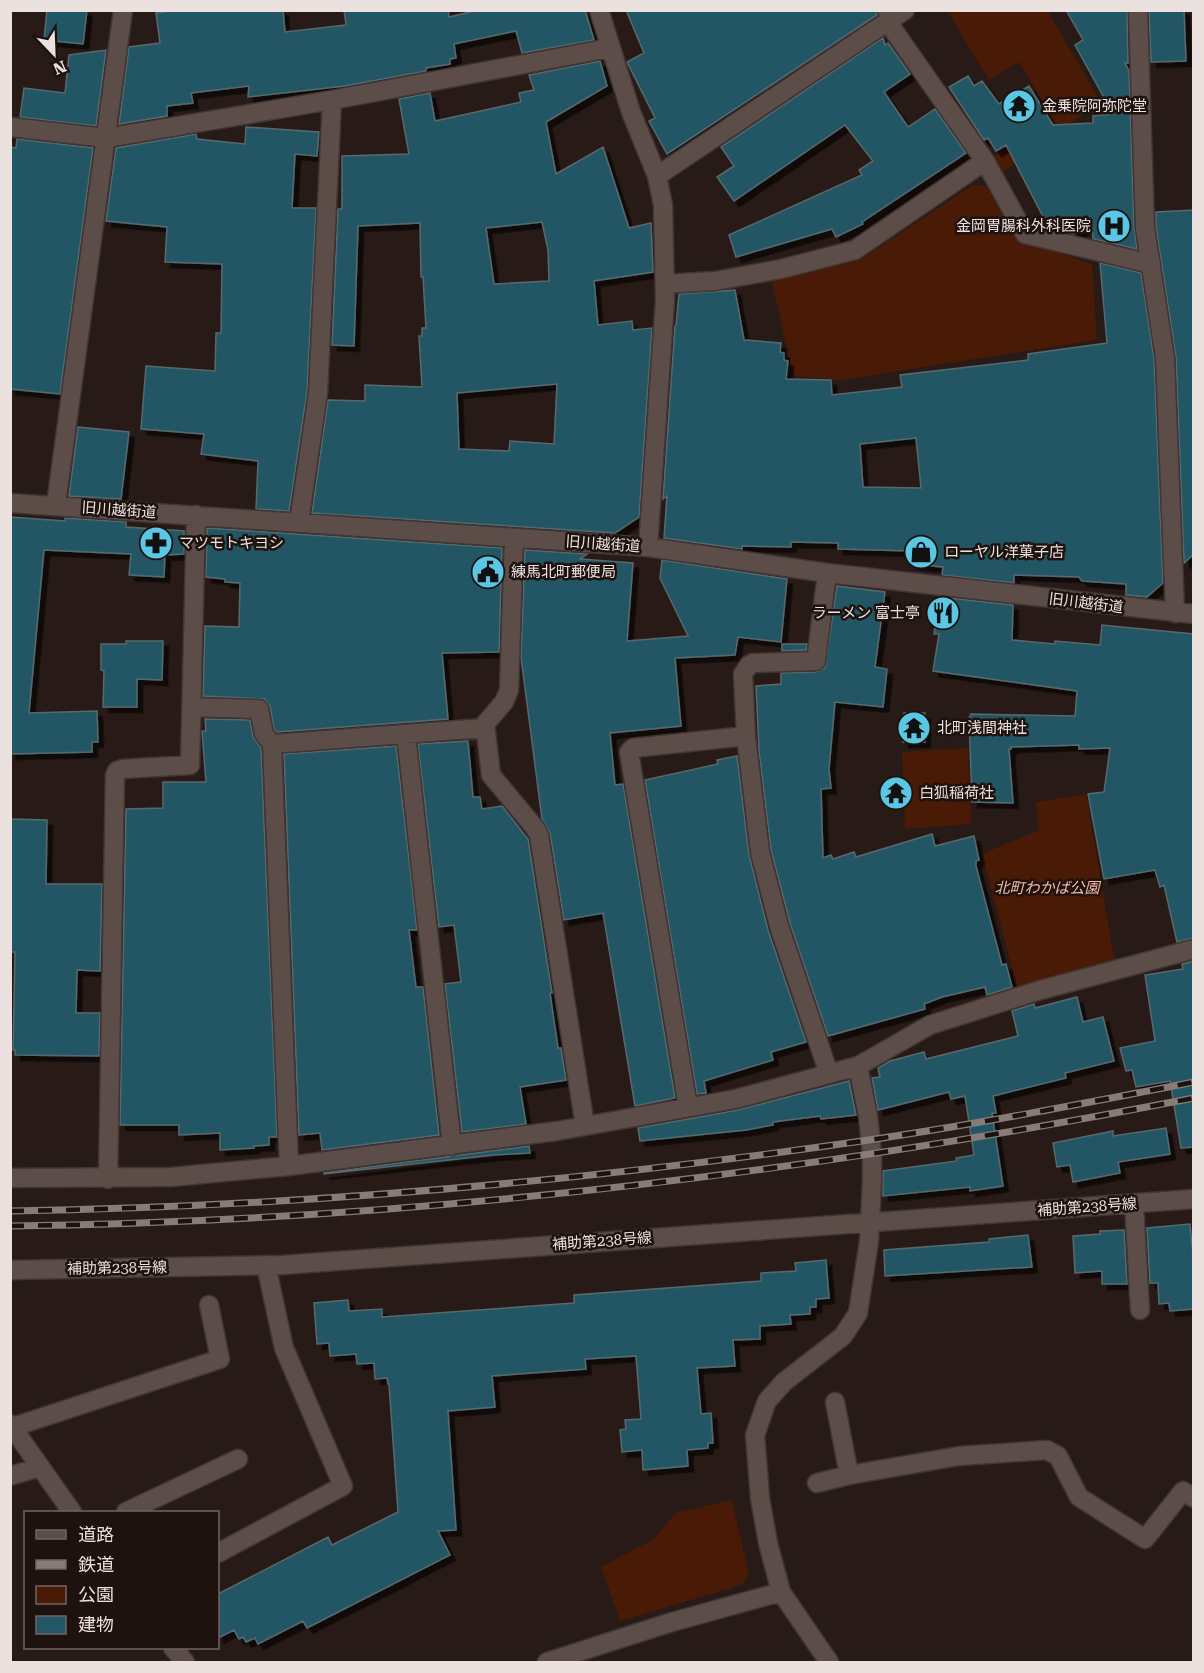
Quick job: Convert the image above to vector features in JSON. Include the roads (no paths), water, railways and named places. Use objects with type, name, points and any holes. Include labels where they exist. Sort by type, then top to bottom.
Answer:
[{"type":"street","points":[[56,505],[123,10]]},
{"type":"street","points":[[599,10],[630,112],[657,176],[663,205],[665,284],[648,547]]},
{"type":"street","points":[[1138,10],[1145,228],[1165,358],[1175,613]]},
{"type":"street","points":[[657,176],[894,14]]},
{"type":"street","points":[[894,14],[894,31],[985,160],[1025,234],[1151,264]]},
{"type":"street","points":[[10,127],[106,138],[332,100],[610,48]]},
{"type":"street","points":[[299,522],[318,393],[332,100]]},
{"type":"street","points":[[665,284],[715,281],[781,269],[855,250],[985,160]]},
{"type":"street","name":"旧川越街道","points":[[10,503],[648,547],[827,573],[1194,614]]},
{"type":"street","points":[[108,1179],[115,775],[122,769],[190,765],[196,515]]},
{"type":"street","points":[[514,538],[509,690],[504,702],[487,719],[484,728],[492,778],[536,828],[538,835],[585,1126]]},
{"type":"street","points":[[827,573],[816,661],[756,663],[744,670],[743,678],[746,736],[760,852],[779,926],[829,1074]]},
{"type":"street","points":[[192,707],[259,709],[264,734],[272,744],[289,1166]]},
{"type":"street","points":[[272,744],[484,728]]},
{"type":"street","points":[[406,734],[452,1146]]},
{"type":"street","points":[[688,1107],[629,752],[633,748],[746,736]]},
{"type":"street","points":[[10,1178],[171,1177],[289,1166],[452,1146],[585,1126],[736,1099],[858,1066],[930,1025],[1037,992],[1194,949]]},
{"type":"street","points":[[829,1662],[781,1592],[768,1543],[760,1498],[755,1436],[767,1401],[784,1382],[843,1336],[858,1313],[869,1241],[872,1154],[868,1116],[858,1066]]},
{"type":"street","name":"補助第238号線","points":[[10,1270],[266,1265],[1194,1199]]},
{"type":"street","points":[[1134,1203],[1140,1310]]},
{"type":"street","points":[[219,1552],[343,1486],[284,1348],[266,1265]]},
{"type":"street","points":[[71,1511],[12,1425],[220,1359],[209,1305]]},
{"type":"street","points":[[835,1402],[849,1475]]},
{"type":"street","points":[[817,1483],[849,1475],[959,1456],[1047,1450],[1058,1456],[1079,1497],[1145,1539],[1183,1491],[1194,1498]]},
{"type":"street","points":[[128,1511],[238,1459]]},
{"type":"street","points":[[10,1476],[40,1467]]},
{"type":"street","points":[[547,1662],[672,1622],[781,1592]]},
{"type":"street","points":[[175,1649],[185,1662]]},
{"type":"railway","points":[[10,1211],[333,1198],[655,1168],[910,1134],[1194,1082]]},
{"type":"railway","points":[[10,1226],[308,1215],[605,1189],[753,1171],[900,1149],[1194,1098]]},
{"type":"place","name":"金乗院阿弥陀堂","points":[[1019,106]]},
{"type":"place","name":"金岡胃腸科外科医院","points":[[1114,226]]},
{"type":"place","name":"マツモトキヨシ","points":[[156,543]]},
{"type":"place","name":"ローヤル洋菓子店","points":[[921,552]]},
{"type":"place","name":"練馬北町郵便局","points":[[488,572]]},
{"type":"place","name":"ラーメン 富士亭","points":[[943,613]]},
{"type":"place","name":"北町浅間神社","points":[[914,728]]},
{"type":"place","name":"白狐稲荷社","points":[[896,793]]},
{"type":"park label","name":"北町わかば公園","points":[[1047,888]]}]
